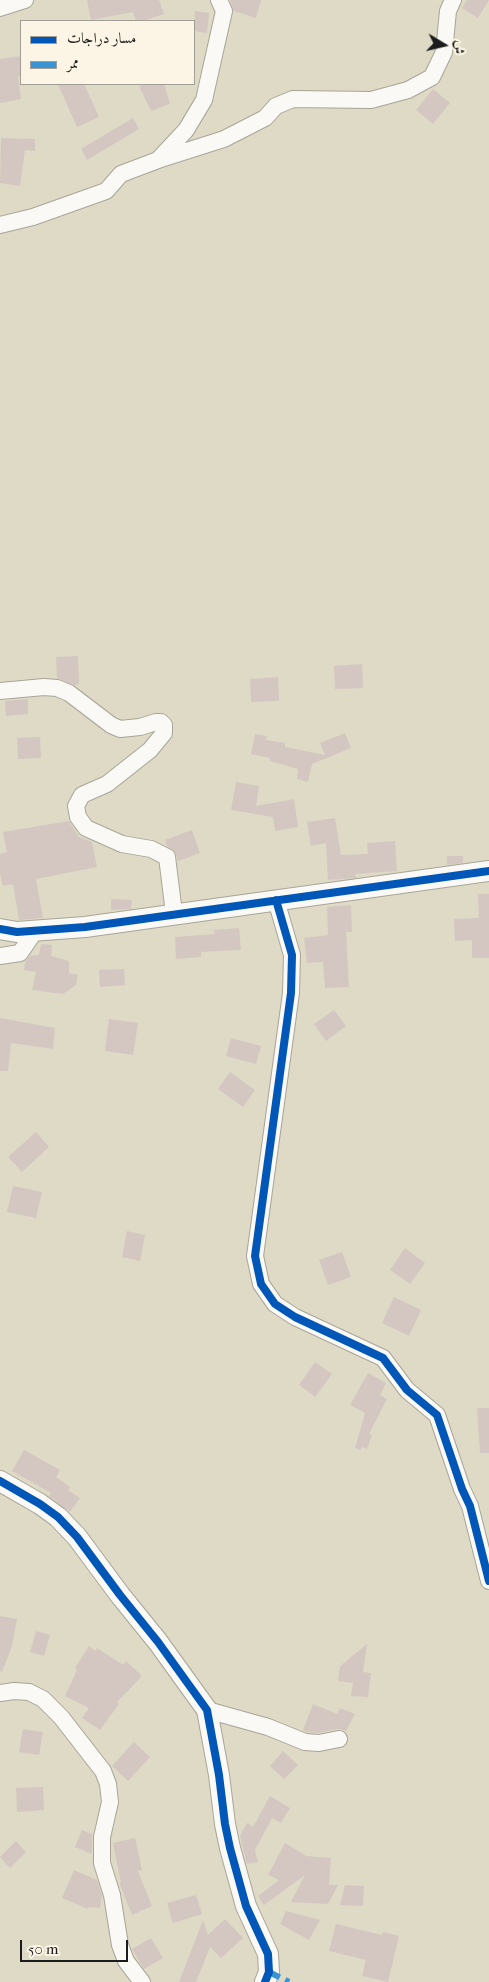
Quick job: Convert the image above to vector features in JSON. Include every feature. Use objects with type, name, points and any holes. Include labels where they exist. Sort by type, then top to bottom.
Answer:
[{"type":"street","points":[[0,8],[25,0]]},
{"type":"street","points":[[158,160],[186,130],[204,100],[224,11],[219,0]]},
{"type":"street","points":[[0,225],[33,216],[106,191],[121,174],[224,139],[265,118],[276,106],[293,99],[371,100],[408,90],[432,77],[444,52],[448,11],[453,0]]},
{"type":"street","points":[[0,691],[57,688],[69,693],[111,725],[120,728],[140,727],[156,722],[161,722],[164,725],[164,733],[150,750],[114,779],[82,795],[76,806],[78,817],[86,828],[122,844],[151,848],[167,857],[174,913]]},
{"type":"street","points":[[0,929],[17,932],[84,927],[174,913],[489,871]]},
{"type":"street","points":[[276,900],[292,955],[291,994],[255,1256],[260,1284],[275,1304],[295,1317],[383,1358],[407,1390],[438,1415],[462,1489],[470,1506],[489,1581]]},
{"type":"street","points":[[0,956],[20,953],[35,931]]},
{"type":"street","points":[[0,1481],[40,1504],[58,1517],[77,1537],[158,1642],[207,1710],[230,1848],[246,1906],[268,1954],[269,1972],[265,1982]]},
{"type":"street","points":[[0,1693],[14,1691],[29,1692],[42,1699],[61,1717],[103,1771],[108,1784],[110,1802],[102,1837],[102,1863],[112,1894],[120,1945],[126,1961],[142,1982]]},
{"type":"street","points":[[207,1710],[268,1727],[305,1742],[319,1743],[338,1739]]},
{"type":"building","points":[[87,0],[159,0],[164,14],[146,20],[136,20],[133,12],[91,20]]},
{"type":"building","points":[[230,0],[261,0],[256,18],[234,11]]},
{"type":"building","points":[[467,0],[489,0],[478,18],[462,8]]},
{"type":"building","points":[[195,11],[209,13],[207,33],[195,31]]},
{"type":"building","points":[[20,56],[20,76],[18,76],[21,99],[0,103],[0,59]]},
{"type":"building","points":[[58,85],[84,85],[99,117],[77,127]]},
{"type":"building","points":[[164,85],[170,104],[151,111],[139,86]]},
{"type":"building","points":[[433,89],[450,103],[433,124],[416,110]]},
{"type":"building","points":[[133,118],[139,129],[87,160],[81,149]]},
{"type":"building","points":[[1,138],[35,139],[35,151],[25,150],[20,186],[0,183]]},
{"type":"building","points":[[78,656],[79,684],[74,685],[57,678],[56,657]]},
{"type":"building","points":[[362,664],[363,688],[335,689],[334,666]]},
{"type":"building","points":[[278,677],[279,701],[251,702],[250,679]]},
{"type":"building","points":[[28,699],[28,714],[6,716],[5,701]]},
{"type":"building","points":[[345,733],[351,748],[312,764],[308,782],[297,779],[298,769],[270,761],[270,758],[251,754],[255,734],[267,736],[266,740],[285,743],[285,747],[325,755],[320,743]]},
{"type":"building","points":[[40,737],[41,758],[18,759],[17,738]]},
{"type":"building","points":[[236,782],[259,786],[256,806],[294,799],[298,827],[275,831],[273,817],[231,810]]},
{"type":"building","points":[[335,818],[341,855],[368,854],[367,843],[395,841],[397,871],[355,874],[356,878],[328,880],[326,843],[311,846],[307,822]]},
{"type":"building","points":[[69,821],[79,837],[92,842],[97,867],[36,879],[43,918],[19,920],[13,884],[3,886],[0,874],[0,854],[7,852],[3,832]]},
{"type":"building","points":[[192,830],[200,853],[178,861],[175,852],[167,846],[165,840]]},
{"type":"building","points":[[447,856],[463,856],[463,863],[447,865]]},
{"type":"building","points":[[478,894],[489,894],[489,958],[472,958],[472,940],[455,941],[454,919],[479,918]]},
{"type":"building","points":[[111,899],[132,900],[131,909],[111,910]]},
{"type":"building","points":[[351,905],[352,932],[346,932],[349,987],[325,988],[323,962],[307,963],[304,938],[328,935],[327,907]]},
{"type":"building","points":[[239,928],[241,950],[201,952],[201,957],[176,959],[175,937],[215,934],[214,930]]},
{"type":"building","points":[[41,944],[52,945],[51,956],[69,961],[69,973],[78,975],[76,985],[63,994],[32,990],[36,972],[24,970],[25,962],[30,956],[39,955]]},
{"type":"building","points":[[124,969],[125,985],[100,987],[99,970]]},
{"type":"building","points":[[334,1010],[346,1026],[326,1041],[314,1024]]},
{"type":"building","points":[[0,1018],[55,1028],[53,1049],[11,1043],[8,1071],[0,1071]]},
{"type":"building","points":[[109,1019],[138,1023],[133,1055],[105,1051]]},
{"type":"building","points":[[231,1038],[261,1046],[256,1064],[226,1056]]},
{"type":"building","points":[[230,1072],[255,1090],[243,1107],[218,1089]]},
{"type":"building","points":[[36,1132],[49,1147],[22,1172],[8,1157]]},
{"type":"building","points":[[13,1186],[42,1192],[36,1218],[7,1212]]},
{"type":"building","points":[[127,1231],[145,1235],[140,1261],[122,1257]]},
{"type":"building","points":[[405,1248],[425,1263],[410,1284],[390,1270]]},
{"type":"building","points":[[342,1252],[351,1277],[328,1285],[319,1260]]},
{"type":"building","points":[[394,1297],[421,1310],[409,1336],[382,1323]]},
{"type":"building","points":[[315,1362],[332,1374],[315,1397],[299,1385]]},
{"type":"building","points":[[368,1373],[386,1383],[380,1395],[387,1399],[369,1434],[372,1435],[367,1449],[362,1447],[360,1450],[355,1448],[365,1413],[350,1405]]},
{"type":"building","points":[[477,1408],[489,1408],[489,1453],[480,1453]]},
{"type":"building","points":[[24,1450],[60,1470],[56,1477],[70,1487],[68,1490],[80,1498],[70,1512],[49,1496],[51,1493],[12,1471]]},
{"type":"building","points":[[0,1616],[17,1619],[12,1646],[2,1672],[0,1671]]},
{"type":"building","points":[[36,1631],[50,1635],[44,1656],[30,1652]]},
{"type":"building","points":[[367,1644],[363,1672],[371,1673],[368,1697],[351,1696],[353,1683],[338,1681],[340,1666]]},
{"type":"building","points":[[89,1646],[96,1651],[97,1648],[123,1665],[126,1661],[142,1676],[117,1702],[119,1704],[100,1730],[82,1718],[89,1708],[65,1696],[77,1670],[75,1668]]},
{"type":"building","points":[[313,1704],[337,1714],[340,1708],[355,1714],[346,1731],[338,1729],[318,1733],[307,1732],[303,1730]]},
{"type":"building","points":[[23,1729],[43,1732],[39,1755],[19,1752]]},
{"type":"building","points":[[134,1742],[150,1757],[128,1781],[112,1766]]},
{"type":"building","points":[[283,1751],[298,1765],[284,1779],[270,1766]]},
{"type":"building","points":[[43,1787],[44,1810],[17,1812],[16,1788]]},
{"type":"building","points":[[270,1796],[290,1808],[281,1823],[272,1818],[255,1850],[258,1862],[247,1864],[240,1836],[247,1823],[253,1827]]},
{"type":"building","points":[[82,1830],[92,1834],[92,1854],[75,1847]]},
{"type":"building","points":[[135,1838],[142,1870],[138,1871],[152,1906],[132,1915],[119,1882],[121,1883],[113,1843]]},
{"type":"building","points":[[16,1841],[26,1852],[10,1868],[0,1857]]},
{"type":"building","points":[[285,1843],[306,1856],[331,1858],[329,1885],[338,1885],[328,1904],[291,1902],[305,1875],[264,1905],[258,1896],[279,1880],[268,1875]]},
{"type":"building","points":[[74,1870],[97,1880],[102,1895],[100,1908],[89,1907],[88,1909],[62,1898]]},
{"type":"building","points":[[345,1885],[364,1886],[363,1906],[340,1905]]},
{"type":"building","points":[[196,1895],[202,1914],[173,1923],[167,1903]]},
{"type":"building","points":[[286,1911],[320,1920],[309,1940],[280,1924]]},
{"type":"building","points":[[225,1919],[243,1938],[221,1958],[210,1947],[196,1982],[179,1982],[203,1920],[208,1935]]},
{"type":"building","points":[[336,1924],[382,1935],[383,1932],[399,1936],[388,1982],[362,1976],[366,1960],[329,1951]]},
{"type":"building","points":[[151,1938],[163,1958],[144,1969],[132,1949]]},
{"type":"marked path","points":[[269,1972],[289,1982]]},
{"type":"cycle path","points":[[0,929],[17,932],[85,927],[489,871]]},
{"type":"cycle path","points":[[276,900],[292,955],[291,993],[255,1256],[261,1284],[275,1304],[295,1317],[383,1358],[407,1390],[437,1415],[462,1489],[470,1506],[489,1581]]},
{"type":"cycle path","points":[[0,1481],[40,1504],[58,1517],[77,1537],[158,1642],[207,1710],[230,1848],[246,1906],[268,1954],[269,1972],[265,1982]]}]
